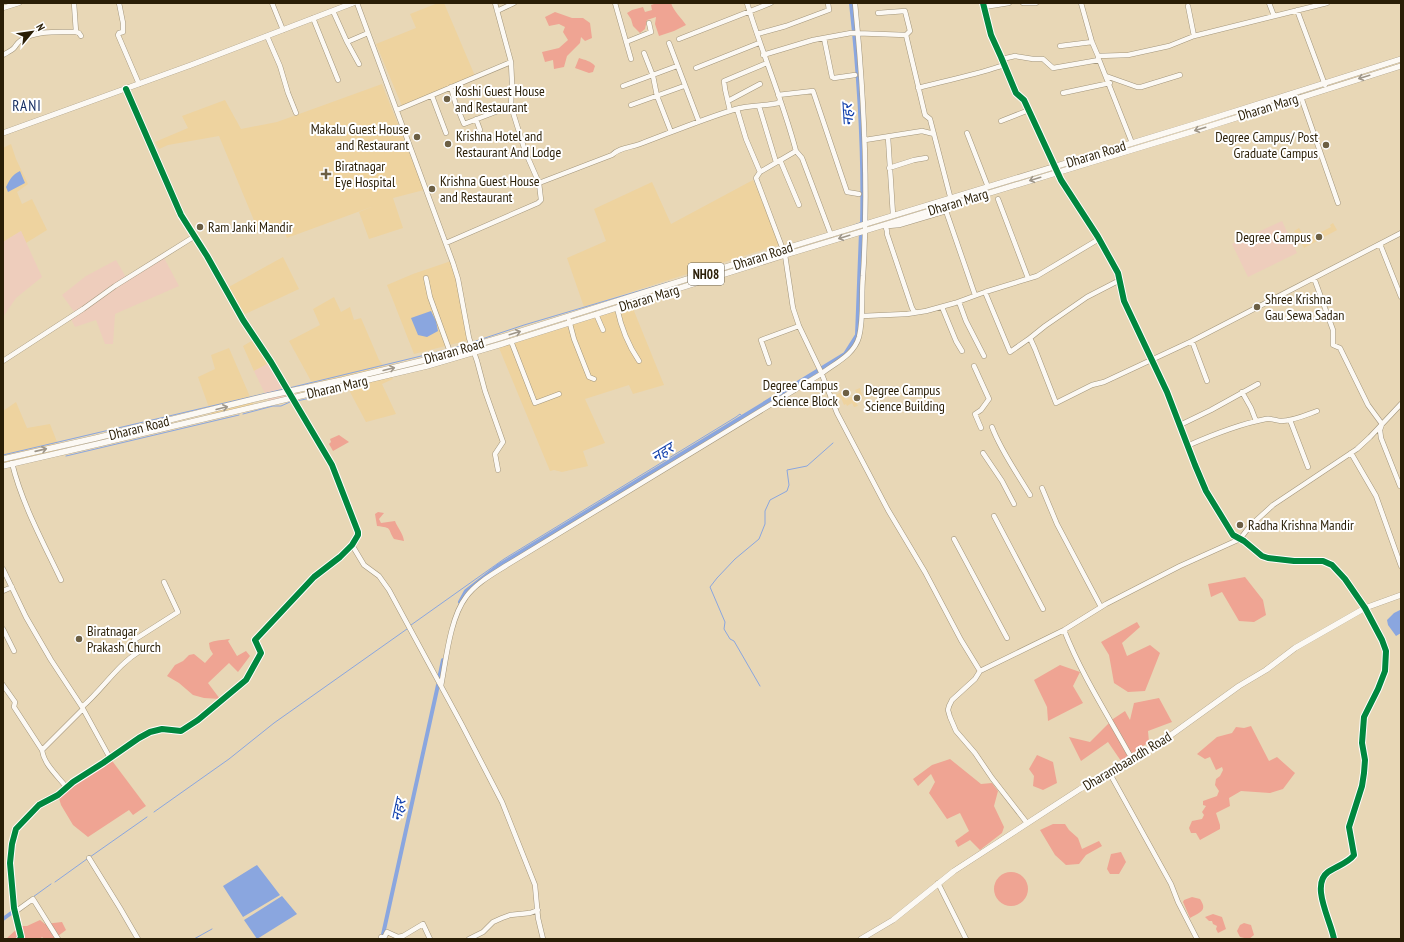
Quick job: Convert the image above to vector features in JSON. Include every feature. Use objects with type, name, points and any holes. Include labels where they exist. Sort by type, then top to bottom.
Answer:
[{"type":"main road","points":[[3,133],[126,89],[353,3]]},
{"type":"main road","name":"Dharan Road","points":[[3,459],[204,415],[288,392],[415,365],[450,352],[473,349],[784,252],[893,215],[952,201],[988,187],[1056,169],[1132,143],[1145,142],[1326,86],[1401,59]]},
{"type":"main road","name":"Dharan Marg","points":[[3,466],[92,446],[204,415],[291,398],[473,349],[510,341],[569,320],[617,308],[784,252],[865,231],[952,201],[1145,142],[1301,97],[1326,86],[1401,66]]},
{"type":"main road","name":"Dharambaandh Road","points":[[861,939],[893,920],[938,883],[1080,788],[1153,748],[1239,686],[1266,670],[1295,648],[1365,608],[1401,595]]},
{"type":"street","points":[[3,8],[19,3]]},
{"type":"street","points":[[74,3],[76,32]]},
{"type":"street","points":[[119,3],[123,23],[123,32],[119,33],[118,35],[139,84]]},
{"type":"street","points":[[272,3],[283,30]]},
{"type":"street","points":[[357,3],[458,279],[469,338],[484,391],[503,442],[495,454],[498,470]]},
{"type":"street","points":[[446,243],[538,203],[541,200],[539,183],[525,151],[511,106],[511,62],[495,3]]},
{"type":"street","points":[[497,11],[514,3]]},
{"type":"street","points":[[615,3],[631,59]]},
{"type":"street","points":[[747,3],[763,55],[789,123],[796,151],[802,158],[831,235]]},
{"type":"street","points":[[680,39],[771,3]]},
{"type":"street","points":[[757,34],[786,26],[829,10],[828,3]]},
{"type":"street","points":[[440,686],[457,615],[466,597],[476,586],[507,565],[852,352],[859,337],[862,316],[865,231],[864,113],[855,3]]},
{"type":"street","points":[[1009,3],[984,5],[991,35],[1016,93],[1024,100],[1061,180],[1099,239],[1118,273],[1124,301],[1153,359],[1206,491],[1233,535],[1262,556],[1268,558],[1323,561],[1332,565],[1345,579],[1365,608],[1382,640],[1386,651],[1385,672],[1364,717],[1362,743],[1365,760],[1364,773],[1362,786],[1349,828],[1354,855],[1351,859],[1327,873],[1321,880],[1320,884],[1322,898],[1331,924],[1334,939]]},
{"type":"street","points":[[1023,3],[1036,3]]},
{"type":"street","points":[[1082,3],[1092,42],[1110,84],[1132,143]]},
{"type":"street","points":[[1269,3],[1274,16]]},
{"type":"street","points":[[1002,59],[1015,56],[1043,59],[1052,68],[1099,58],[1128,55],[1169,46],[1194,36],[1327,3]]},
{"type":"street","points":[[1188,6],[1194,36]]},
{"type":"street","points":[[333,10],[347,42],[359,64]]},
{"type":"street","points":[[1297,10],[1326,86]]},
{"type":"street","points":[[878,13],[905,11],[910,31],[906,35]]},
{"type":"street","points":[[313,18],[338,80]]},
{"type":"street","points":[[626,42],[651,32],[649,22]]},
{"type":"street","points":[[3,55],[13,49],[18,42],[28,37],[50,32],[76,32],[81,36]]},
{"type":"street","points":[[347,42],[368,33]]},
{"type":"street","points":[[763,55],[813,40],[858,33],[906,35]]},
{"type":"street","points":[[906,35],[925,115],[930,119],[952,201]]},
{"type":"street","points":[[267,36],[280,66],[288,94],[296,113]]},
{"type":"street","points":[[824,38],[832,77],[855,75]]},
{"type":"street","points":[[1060,46],[1092,42]]},
{"type":"street","points":[[669,43],[682,76],[684,86],[699,122]]},
{"type":"street","points":[[696,68],[759,43]]},
{"type":"street","points":[[644,53],[652,75],[657,96],[671,132]]},
{"type":"street","points":[[397,110],[511,62]]},
{"type":"street","points":[[730,111],[724,81],[767,63]]},
{"type":"street","points":[[918,88],[983,72],[1004,65]]},
{"type":"street","points":[[623,86],[677,66]]},
{"type":"street","points":[[1106,76],[1141,87],[1180,75]]},
{"type":"street","points":[[728,101],[760,84]]},
{"type":"street","points":[[1063,93],[1110,84]]},
{"type":"street","points":[[631,105],[684,86]]},
{"type":"street","points":[[451,87],[464,124],[511,106]]},
{"type":"street","points":[[20,939],[21,937],[15,912],[10,863],[12,844],[16,829],[39,805],[67,788],[73,782],[139,738],[150,732],[162,729],[181,731],[190,726],[246,680],[261,653],[254,640],[314,578],[340,557],[358,535],[332,465],[181,215],[126,89]]},
{"type":"street","points":[[779,97],[813,91],[847,192],[859,194]]},
{"type":"street","points":[[432,96],[446,134]]},
{"type":"street","points":[[539,183],[612,155],[618,150],[631,148],[730,111],[779,103],[779,97]]},
{"type":"street","points":[[1301,97],[1338,203]]},
{"type":"street","points":[[759,106],[778,161],[799,205]]},
{"type":"street","points":[[738,109],[746,139],[760,172]]},
{"type":"street","points":[[1001,121],[1029,110]]},
{"type":"street","points":[[476,119],[480,130]]},
{"type":"street","points":[[865,140],[922,131],[934,134]]},
{"type":"street","points":[[967,132],[988,187]]},
{"type":"street","points":[[888,137],[893,215]]},
{"type":"street","points":[[796,151],[760,172],[756,178],[784,252],[793,308],[799,326],[837,413],[882,499],[980,671]]},
{"type":"street","points":[[889,168],[914,160],[926,158]]},
{"type":"street","points":[[998,199],[1028,278]]},
{"type":"street","points":[[914,313],[886,234],[886,228],[888,226],[899,225],[946,210],[975,295]]},
{"type":"street","points":[[1030,338],[1056,403],[1092,384],[1104,382],[1192,341],[1401,233]]},
{"type":"street","points":[[3,361],[83,309],[115,286],[195,236]]},
{"type":"street","points":[[862,316],[914,313],[959,302],[975,295],[1037,276],[1099,239]]},
{"type":"street","points":[[1380,244],[1401,297]]},
{"type":"street","points":[[426,278],[430,297],[450,352]]},
{"type":"street","points":[[1314,278],[1333,330],[1333,345],[1340,348],[1368,405],[1382,424]]},
{"type":"street","points":[[985,292],[1010,352],[1087,297],[1120,280]]},
{"type":"street","points":[[959,302],[966,320],[984,356]]},
{"type":"street","points":[[942,307],[956,341],[962,351]]},
{"type":"street","points":[[617,308],[620,323],[632,350],[639,360]]},
{"type":"street","points":[[596,314],[602,330]]},
{"type":"street","points":[[569,320],[574,339],[589,377],[594,379]]},
{"type":"street","points":[[769,364],[760,340],[799,326]]},
{"type":"street","points":[[510,341],[535,403],[559,394]]},
{"type":"street","points":[[1192,341],[1207,381]]},
{"type":"street","points":[[974,366],[989,399],[981,410],[975,414],[981,428]]},
{"type":"street","points":[[1180,425],[1258,384]]},
{"type":"street","points":[[1242,392],[1256,421]]},
{"type":"street","points":[[1027,823],[992,778],[975,753],[956,731],[948,710],[952,700],[975,678],[980,671],[1064,630],[1101,607],[1180,566],[1240,539],[1250,526],[1273,505],[1351,453],[1370,437],[1401,404]]},
{"type":"street","points":[[1187,446],[1205,438],[1256,421],[1268,418],[1280,421],[1290,420],[1317,411]]},
{"type":"street","points":[[1290,420],[1308,467]]},
{"type":"street","points":[[1382,424],[1380,430],[1381,438],[1400,486]]},
{"type":"street","points":[[992,427],[1012,465],[1030,494]]},
{"type":"street","points":[[983,453],[1002,481],[1014,504]]},
{"type":"street","points":[[1351,453],[1378,501],[1401,566]]},
{"type":"street","points":[[12,463],[14,473],[36,529],[61,580]]},
{"type":"street","points":[[1042,488],[1057,524],[1101,607]]},
{"type":"street","points":[[994,516],[1043,609]]},
{"type":"street","points":[[954,539],[1007,638]]},
{"type":"street","points":[[352,544],[364,565],[379,576],[389,590],[440,686],[462,723],[502,802],[535,885],[543,939]]},
{"type":"street","points":[[3,569],[26,617],[82,708],[110,758]]},
{"type":"street","points":[[42,750],[124,662],[140,651],[134,640],[178,612],[164,582]]},
{"type":"street","points":[[3,591],[12,586]]},
{"type":"street","points":[[3,630],[14,651]]},
{"type":"street","points":[[1064,630],[1070,646],[1093,690],[1132,759]]},
{"type":"street","points":[[3,684],[15,702],[14,707],[42,750],[42,754],[51,769],[67,788]]},
{"type":"street","points":[[1109,772],[1171,884],[1178,902],[1197,939]]},
{"type":"street","points":[[88,858],[138,939]]},
{"type":"street","points":[[938,883],[966,939]]},
{"type":"street","points":[[15,912],[33,898],[58,939]]},
{"type":"street","points":[[469,939],[483,932],[493,922],[502,918],[538,910]]},
{"type":"street","points":[[382,938],[387,932],[398,937],[403,936],[423,924],[430,939]]},
{"type":"shaded area","points":[[438,3],[444,3],[475,76],[402,106],[376,44],[416,28],[410,14]]},
{"type":"shaded area","points":[[657,3],[671,3],[686,25],[659,36],[655,24],[656,17],[647,20],[645,29],[640,33],[633,26],[627,13],[643,7],[645,12],[652,10],[651,5]]},
{"type":"shaded area","points":[[555,12],[572,18],[583,18],[590,23],[592,38],[585,41],[581,37],[580,43],[567,56],[564,67],[554,69],[553,60],[545,62],[542,52],[559,48],[568,40],[563,32],[565,27],[559,24],[549,26],[545,17]]},
{"type":"shaded area","points":[[579,58],[588,61],[595,66],[593,72],[589,73],[575,68]]},
{"type":"shaded area","name":"Biratnagar Eye Hospital","points":[[382,84],[424,190],[393,198],[403,228],[369,239],[359,212],[374,206],[287,238],[283,228],[273,231],[270,225],[258,230],[219,136],[168,145],[159,149],[155,142],[188,128],[182,116],[225,100],[241,129],[277,122]]},
{"type":"shaded area","points":[[11,144],[16,159],[28,184],[17,192],[22,204],[32,199],[47,230],[26,243],[21,231],[3,242],[3,148]]},
{"type":"shaded area","points":[[753,180],[781,244],[584,307],[567,258],[606,241],[594,209],[652,182],[671,224]]},
{"type":"shaded area","points":[[1282,221],[1297,253],[1248,277],[1232,244]]},
{"type":"shaded area","name":"Degree Campus","points":[[1333,223],[1337,230],[1304,248],[1294,231],[1299,228],[1306,240],[1331,227],[1330,225]]},
{"type":"shaded area","points":[[21,231],[42,277],[16,298],[3,317],[3,242]]},
{"type":"shaded area","points":[[163,256],[179,286],[115,314],[113,344],[105,344],[96,320],[75,327],[70,317],[75,313],[62,295],[86,276],[116,260],[127,279]]},
{"type":"shaded area","points":[[283,257],[299,289],[241,316],[225,289]]},
{"type":"shaded area","points":[[451,261],[458,280],[469,340],[414,354],[387,285]]},
{"type":"shaded area","points":[[334,297],[341,312],[350,307],[354,320],[361,318],[379,360],[388,372],[344,386],[317,392],[289,341],[320,325],[313,309]]},
{"type":"shaded area","points":[[632,306],[664,385],[633,394],[629,385],[585,399],[605,443],[583,451],[588,466],[562,472],[554,470],[550,471],[499,348]]},
{"type":"shaded area","points":[[255,339],[271,362],[254,371],[243,346]]},
{"type":"shaded area","points":[[229,348],[254,406],[212,416],[198,377],[215,369],[211,355]]},
{"type":"shaded area","points":[[271,362],[291,398],[269,402],[254,371]]},
{"type":"shaded area","points":[[390,375],[393,379],[382,384],[396,414],[366,422],[350,392],[352,387]]},
{"type":"shaded area","name":"Degree Campus Science Building","points":[[860,388],[863,399],[856,402],[858,406],[854,407],[852,403],[847,406],[846,404],[844,405],[841,398],[838,399],[836,395],[845,390],[847,394],[843,396],[846,400],[851,397],[858,396],[855,390]]},
{"type":"shaded area","points":[[16,402],[27,428],[50,424],[61,452],[3,466],[3,411]]},
{"type":"shaded area","points":[[339,435],[349,442],[333,451],[329,444],[331,442],[330,439]]},
{"type":"shaded area","points":[[378,512],[384,513],[379,519],[381,523],[395,521],[404,541],[394,539],[388,528],[377,526],[375,514]]},
{"type":"shaded area","points":[[1245,577],[1263,600],[1266,615],[1254,622],[1239,621],[1222,592],[1211,597],[1208,584]]},
{"type":"shaded area","points":[[1137,622],[1140,627],[1122,643],[1127,656],[1150,645],[1160,653],[1145,691],[1128,692],[1114,683],[1109,655],[1101,642]]},
{"type":"shaded area","points":[[230,639],[228,641],[237,656],[246,651],[250,656],[238,672],[229,663],[208,683],[220,699],[204,698],[193,695],[179,683],[167,676],[175,665],[183,661],[189,655],[194,654],[205,663],[213,654],[209,643]]},
{"type":"shaded area","points":[[1060,665],[1080,672],[1073,686],[1083,703],[1048,721],[1047,707],[1034,680]]},
{"type":"shaded area","points":[[1159,698],[1172,722],[1148,731],[1149,742],[1121,761],[1108,742],[1081,761],[1069,737],[1090,742],[1113,719],[1125,711],[1130,720],[1134,703]]},
{"type":"shaded area","points":[[1251,726],[1269,761],[1277,757],[1295,773],[1283,789],[1270,793],[1241,791],[1229,798],[1230,806],[1216,813],[1220,829],[1200,840],[1196,833],[1191,833],[1189,828],[1192,821],[1202,819],[1204,815],[1202,812],[1206,806],[1203,805],[1203,801],[1217,796],[1219,791],[1215,785],[1216,779],[1220,776],[1223,770],[1222,767],[1216,770],[1210,757],[1205,759],[1197,754],[1217,737],[1232,733],[1236,727],[1244,728]]},
{"type":"shaded area","points":[[1037,755],[1053,762],[1057,783],[1043,790],[1033,786],[1034,776],[1029,769]]},
{"type":"shaded area","points":[[110,758],[146,806],[133,815],[129,810],[88,837],[73,825],[61,805],[58,795]]},
{"type":"shaded area","points":[[950,759],[981,784],[992,783],[998,791],[994,806],[1004,827],[1002,833],[980,850],[970,840],[958,847],[955,841],[969,831],[960,813],[947,819],[929,793],[935,782],[931,774],[918,786],[913,779],[932,765]]},
{"type":"shaded area","points":[[1053,824],[1065,824],[1078,838],[1082,849],[1099,841],[1102,846],[1086,855],[1079,864],[1066,865],[1055,855],[1040,830]]},
{"type":"shaded area","points":[[1121,852],[1126,862],[1119,874],[1110,874],[1107,869],[1111,854]]},
{"type":"shaded area","points":[[1008,872],[1014,872],[1023,877],[1027,883],[1027,895],[1023,901],[1014,906],[1008,906],[999,901],[994,892],[994,886],[999,877]]},
{"type":"shaded area","points":[[1192,897],[1200,899],[1203,909],[1200,913],[1190,918],[1183,902],[1184,900]]},
{"type":"shaded area","points":[[1213,914],[1222,917],[1226,929],[1218,933],[1216,929],[1217,926],[1205,917]]},
{"type":"shaded area","points":[[40,920],[45,924],[62,922],[66,930],[54,939],[44,939],[42,937],[40,939],[6,939],[20,926],[27,926]]},
{"type":"shaded area","points":[[1244,923],[1251,925],[1254,935],[1249,939],[1240,937],[1237,931],[1240,925]]},
{"type":"water","points":[[20,171],[25,183],[8,192],[6,187],[13,176]]},
{"type":"water","points":[[431,311],[436,321],[438,331],[427,337],[418,335],[411,318]]},
{"type":"water","points":[[1400,610],[1401,633],[1396,636],[1388,625],[1387,620],[1394,613]]},
{"type":"water","points":[[257,865],[280,895],[243,917],[223,886]]},
{"type":"water","points":[[282,896],[297,914],[257,939],[244,920]]},
{"type":"waterway","name":"नहर","points":[[851,3],[860,114],[862,225]]},
{"type":"waterway","points":[[854,225],[862,222]]},
{"type":"waterway","name":"नहर","points":[[460,602],[466,591],[498,566],[845,354],[857,335],[861,232]]},
{"type":"waterway","points":[[473,342],[524,325],[669,282]]},
{"type":"waterway","points":[[450,349],[468,344]]},
{"type":"waterway","points":[[289,388],[446,350]]},
{"type":"waterway","points":[[3,455],[284,389]]},
{"type":"waterway","points":[[297,401],[337,392]]},
{"type":"waterway","points":[[243,414],[273,406],[281,406],[290,402]]},
{"type":"waterway","name":"नहर","points":[[411,625],[504,559],[740,414],[743,417]]},
{"type":"waterway","points":[[66,456],[239,415]]},
{"type":"waterway","points":[[760,686],[734,641],[730,639],[724,629],[725,622],[710,587],[735,559],[759,539],[765,524],[765,511],[770,500],[787,491],[789,485],[787,470],[807,466],[833,443]]},
{"type":"waterway","points":[[154,812],[229,759],[274,723],[407,629]]},
{"type":"waterway","name":"नहर","points":[[439,679],[443,660]]},
{"type":"waterway","name":"नहर","points":[[382,939],[438,685]]},
{"type":"waterway","points":[[90,857],[147,817]]},
{"type":"waterway","points":[[55,882],[87,859]]},
{"type":"waterway","points":[[33,897],[51,884]]},
{"type":"waterway","points":[[3,919],[14,911]]},
{"type":"waterway","points":[[194,939],[212,929]]},
{"type":"cycle path","points":[[983,3],[991,35],[1016,93],[1024,100],[1061,180],[1098,237],[1118,273],[1124,301],[1167,392],[1206,491],[1233,535],[1244,541],[1262,556],[1268,558],[1294,561],[1323,561],[1332,565],[1345,579],[1365,608],[1382,640],[1386,651],[1385,671],[1364,717],[1362,743],[1365,760],[1364,773],[1362,786],[1349,827],[1354,855],[1346,862],[1328,872],[1323,878],[1321,885],[1323,904],[1334,939]]},
{"type":"cycle path","points":[[20,939],[21,937],[14,908],[10,863],[12,844],[16,829],[39,805],[58,795],[73,782],[139,738],[150,732],[162,729],[181,731],[198,720],[246,680],[261,653],[255,640],[314,577],[340,557],[352,545],[358,535],[332,465],[271,362],[243,320],[207,256],[181,215],[126,89]]},
{"type":"place","name":"Koshi Guest House and Restaurant","points":[[447,99]]},
{"type":"place","name":"Makalu Guest House and Restaurant","points":[[417,137]]},
{"type":"place","name":"Krishna Hotel and Restaurant And Lodge","points":[[448,144]]},
{"type":"place","name":"Degree Campus/ Post Graduate Campus","points":[[1326,145]]},
{"type":"place","name":"Biratnagar Eye Hospital","points":[[326,174]]},
{"type":"place","name":"Krishna Guest House and Restaurant","points":[[432,189]]},
{"type":"place","name":"Ram Janki Mandir","points":[[200,227]]},
{"type":"place","name":"Degree Campus","points":[[1319,237]]},
{"type":"place","name":"Shree Krishna Gau Sewa Sadan","points":[[1257,307]]},
{"type":"place","name":"Degree Campus Science Block","points":[[846,393]]},
{"type":"place","name":"Degree Campus Science Building","points":[[857,398]]},
{"type":"place","name":"Radha Krishna Mandir","points":[[1240,525]]},
{"type":"place","name":"Biratnagar Prakash Church","points":[[79,639]]},
{"type":"district","name":"RANI","points":[[27,105]]}]
